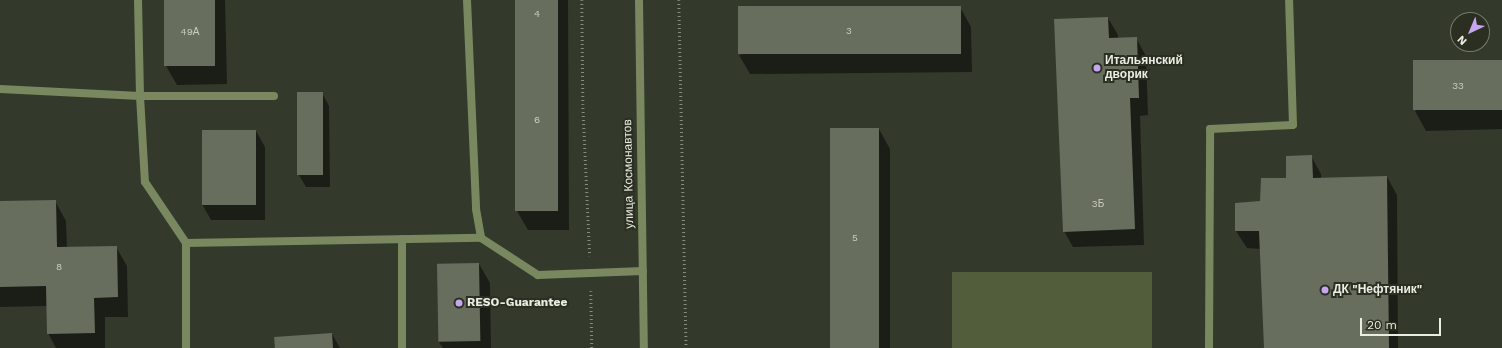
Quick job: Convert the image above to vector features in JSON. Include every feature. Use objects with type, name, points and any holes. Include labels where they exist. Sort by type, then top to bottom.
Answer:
[{"type":"street","points":[[138,0],[140,96],[145,182],[186,243],[186,348]]},
{"type":"street","points":[[467,0],[476,209],[481,238]]},
{"type":"street","name":"улица Космонавтов","points":[[638,0],[644,348]]},
{"type":"street","points":[[1209,348],[1210,128],[1293,125],[1289,0]]},
{"type":"street","points":[[0,89],[140,96],[274,96]]},
{"type":"street","points":[[186,243],[481,238],[538,274],[643,271]]},
{"type":"street","points":[[402,239],[402,348]]},
{"type":"path","points":[[582,0],[583,104],[592,348]]},
{"type":"path","points":[[679,0],[686,348]]},
{"type":"green space","points":[[952,272],[1152,272],[1152,348],[952,348]]},
{"type":"building","points":[[164,0],[215,0],[215,66],[164,66]]},
{"type":"building","points":[[515,0],[558,0],[558,211],[515,211]]},
{"type":"building","points":[[738,6],[961,6],[961,54],[738,54]]},
{"type":"building","name":"Итальянский дворик","points":[[1108,17],[1109,38],[1137,37],[1139,98],[1130,98],[1135,229],[1063,232],[1054,19]]},
{"type":"building","points":[[1413,60],[1502,60],[1502,110],[1413,110]]},
{"type":"building","points":[[297,92],[323,92],[323,175],[297,175]]},
{"type":"building","points":[[830,128],[879,128],[879,348],[830,348]]},
{"type":"building","points":[[202,130],[256,130],[256,205],[202,205]]},
{"type":"building","name":"ДК \"Нефтяник\"","points":[[1312,155],[1313,178],[1387,176],[1389,348],[1264,348],[1259,231],[1235,231],[1235,203],[1260,201],[1261,178],[1286,178],[1286,156]]},
{"type":"building","points":[[56,200],[57,247],[117,246],[118,297],[94,298],[95,333],[47,334],[46,286],[0,287],[0,201]]},
{"type":"building","name":"RESO-Guarantee","points":[[479,263],[480,341],[438,342],[437,264]]},
{"type":"building","points":[[332,333],[333,348],[275,348],[274,337]]},
{"type":"place","name":"Итальянский дворик","points":[[1097,68]]},
{"type":"place","name":"ДК \"Нефтяник\"","points":[[1325,290]]},
{"type":"place","name":"RESO-Guarantee","points":[[459,303]]}]
